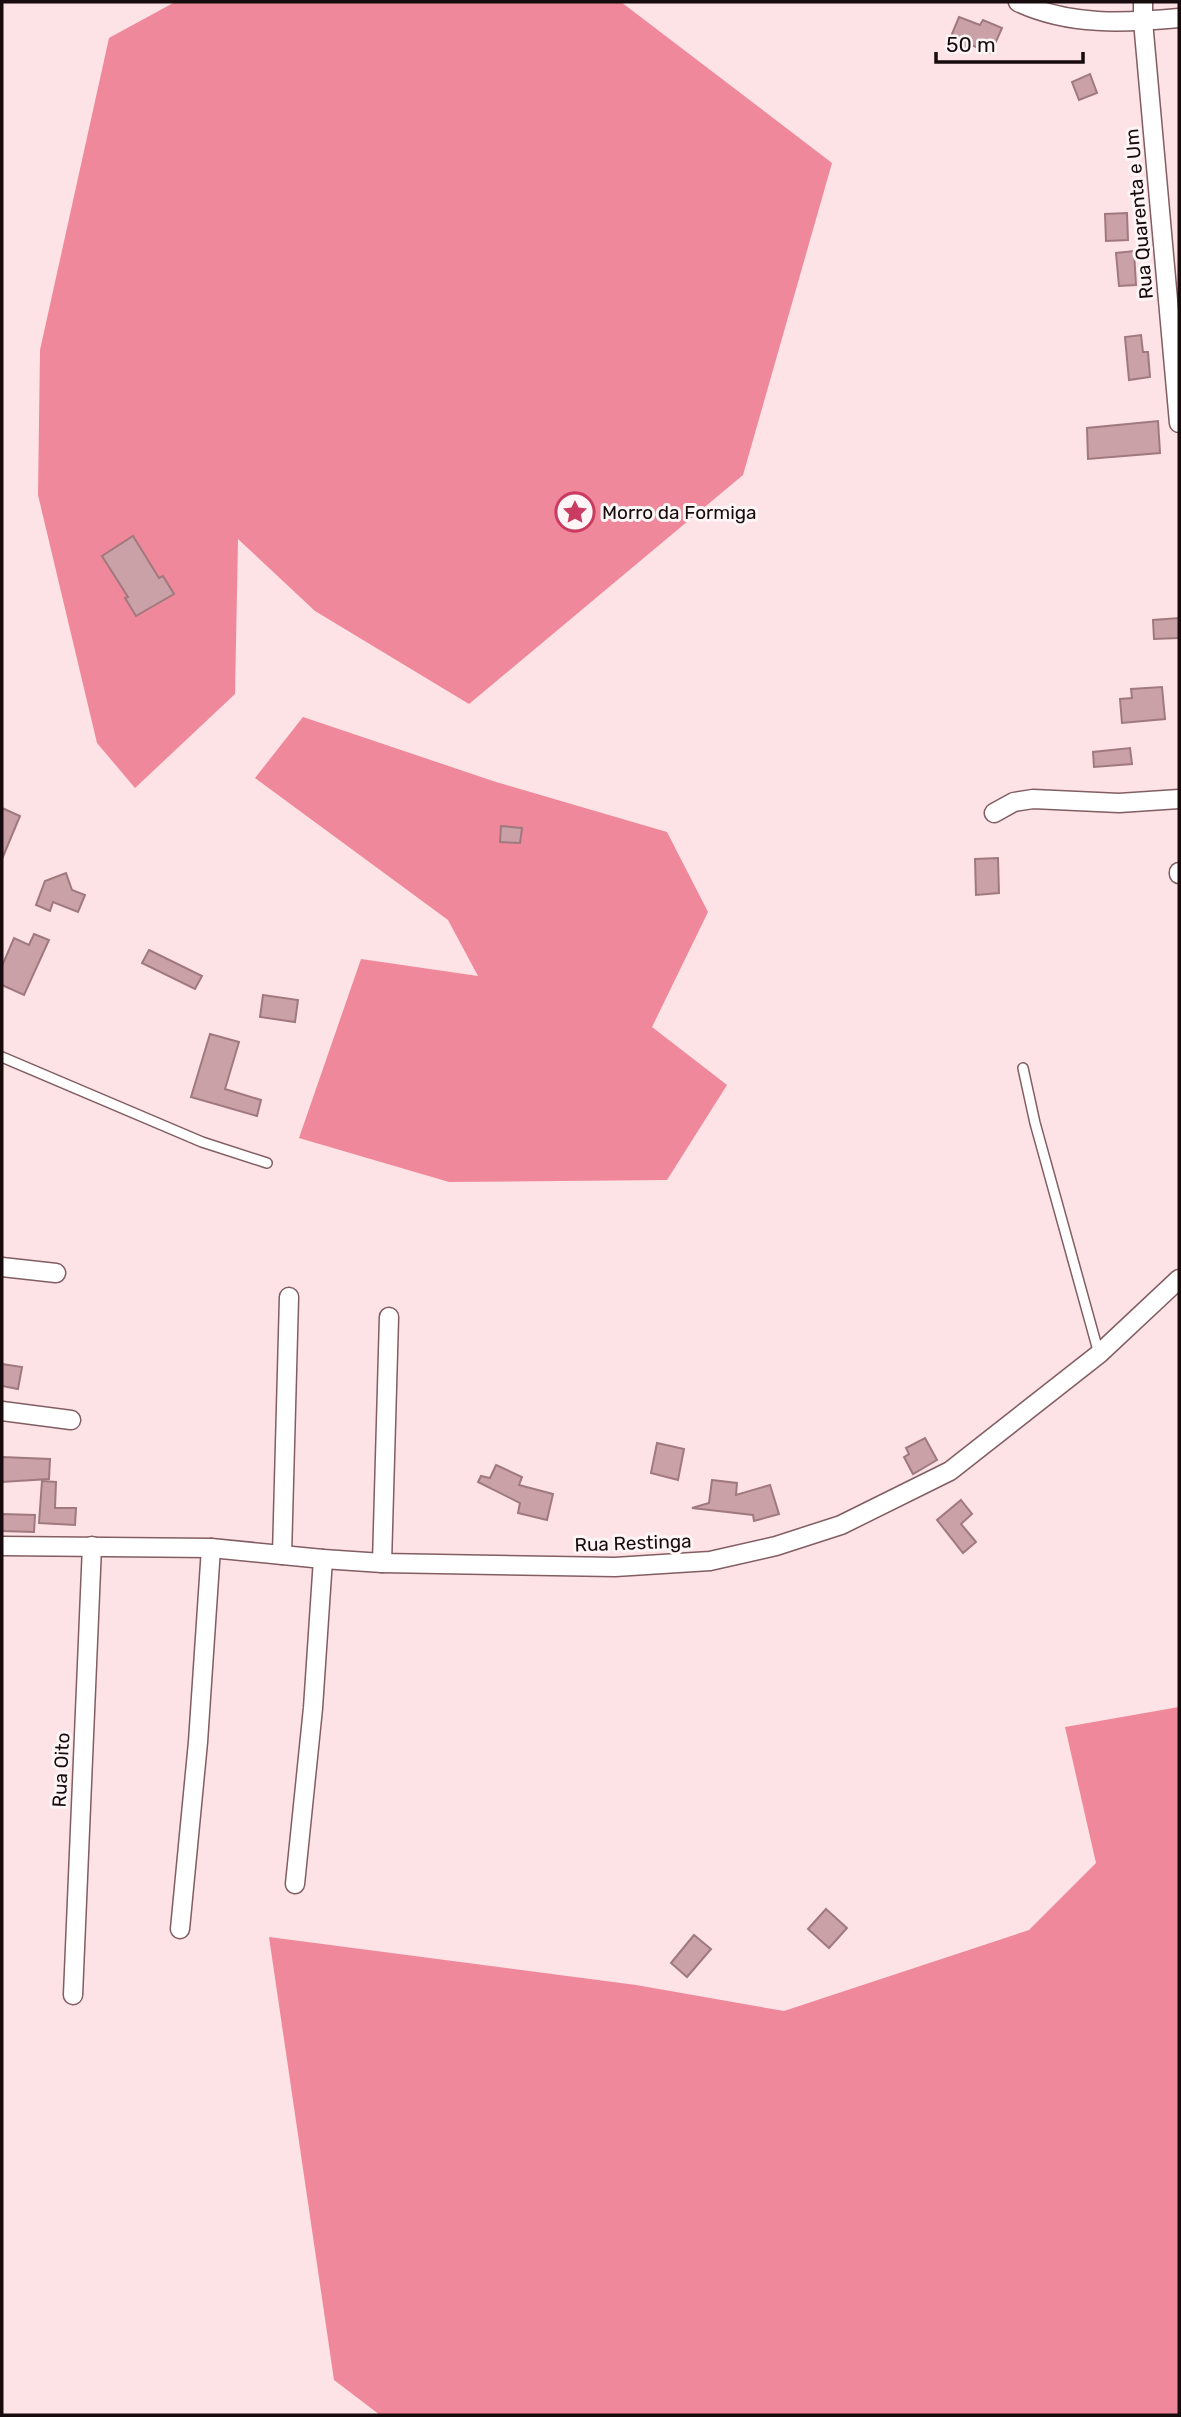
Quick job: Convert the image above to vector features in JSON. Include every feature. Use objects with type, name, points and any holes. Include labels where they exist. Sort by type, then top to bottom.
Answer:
[{"type":"street","points":[[1018,2],[1057,17],[1074,20],[1143,21],[1179,18]]},
{"type":"street","name":"Rua Quarenta e Um","points":[[1143,2],[1179,423]]},
{"type":"street","points":[[994,813],[1014,802],[1033,799],[1119,803],[1179,799]]},
{"type":"street","points":[[2,1267],[56,1273]]},
{"type":"street","name":"Rua Restinga","points":[[2,1546],[211,1548],[382,1563],[615,1567],[710,1562],[776,1546],[841,1525],[950,1471],[1099,1354],[1179,1279]]},
{"type":"street","points":[[282,1555],[289,1297]]},
{"type":"street","points":[[382,1563],[388,1317]]},
{"type":"street","points":[[2,1411],[71,1420]]},
{"type":"street","name":"Rua Oito","points":[[73,1995],[92,1546]]},
{"type":"street","points":[[180,1929],[198,1742],[211,1548]]},
{"type":"street","points":[[295,1884],[313,1708],[323,1559]]},
{"type":"lane","points":[[2,1057],[202,1142],[267,1163]]},
{"type":"lane","points":[[1023,1068],[1035,1123],[1099,1354]]},
{"type":"shaded area","points":[[175,2],[621,2],[832,163],[743,475],[469,704],[315,611],[238,539],[235,694],[135,788],[97,743],[38,495],[40,350],[109,38]]},
{"type":"shaded area","points":[[303,717],[496,782],[667,832],[708,912],[652,1027],[727,1085],[667,1180],[449,1182],[299,1138],[361,959],[478,976],[448,920],[255,778]]},
{"type":"shaded area","points":[[1179,1707],[1179,2415],[380,2415],[334,2380],[269,1937],[636,1985],[784,2011],[1029,1930],[1096,1863],[1065,1727]]},
{"type":"building","points":[[959,17],[980,25],[983,20],[1002,28],[991,53],[969,44],[966,53],[947,46]]},
{"type":"building","points":[[1090,74],[1097,93],[1079,100],[1072,82]]},
{"type":"building","points":[[1127,213],[1128,240],[1106,241],[1105,214]]},
{"type":"building","points":[[1134,251],[1136,285],[1119,286],[1116,253]]},
{"type":"building","points":[[1141,335],[1143,352],[1148,352],[1150,377],[1129,380],[1125,337]]},
{"type":"building","points":[[1158,421],[1160,453],[1088,459],[1087,428]]},
{"type":"building","points":[[133,536],[159,578],[163,576],[174,594],[136,616],[125,598],[128,597],[102,556]]},
{"type":"building","points":[[1179,618],[1179,638],[1154,639],[1153,620]]},
{"type":"building","points":[[1162,687],[1165,719],[1122,723],[1120,699],[1132,698],[1131,689]]},
{"type":"building","points":[[1130,748],[1132,764],[1094,767],[1093,752]]},
{"type":"building","points":[[2,808],[20,816],[2,859]]},
{"type":"building","points":[[501,826],[522,828],[520,843],[500,842]]},
{"type":"building","points":[[998,858],[999,893],[976,895],[975,859]]},
{"type":"building","points":[[66,873],[72,890],[85,895],[78,912],[53,902],[50,911],[36,905],[45,881]]},
{"type":"building","points":[[34,934],[49,940],[24,995],[2,985],[2,966],[14,938],[29,945]]},
{"type":"building","points":[[149,950],[202,976],[195,989],[142,963]]},
{"type":"building","points":[[263,995],[298,1000],[295,1022],[260,1017]]},
{"type":"building","points":[[210,1034],[239,1042],[225,1089],[261,1100],[257,1116],[191,1097]]},
{"type":"building","points":[[2,1364],[22,1367],[18,1389],[2,1386]]},
{"type":"building","points":[[925,1438],[937,1460],[913,1474],[904,1457],[909,1454],[906,1448]]},
{"type":"building","points":[[657,1443],[684,1449],[678,1480],[651,1473]]},
{"type":"building","points":[[2,1457],[50,1459],[49,1479],[2,1482]]},
{"type":"building","points":[[496,1465],[522,1477],[519,1485],[553,1494],[547,1520],[518,1513],[520,1503],[478,1482],[481,1476],[490,1478]]},
{"type":"building","points":[[712,1480],[737,1483],[736,1495],[770,1485],[779,1514],[754,1521],[753,1515],[692,1508],[709,1503]]},
{"type":"building","points":[[42,1481],[56,1482],[55,1508],[76,1508],[75,1525],[39,1523]]},
{"type":"building","points":[[961,1500],[972,1514],[961,1524],[976,1542],[963,1553],[937,1520]]},
{"type":"building","points":[[2,1514],[35,1515],[34,1532],[2,1531]]},
{"type":"building","points":[[826,1909],[847,1928],[829,1948],[808,1929]]},
{"type":"building","points":[[694,1935],[711,1949],[687,1977],[671,1963]]},
{"type":"place","name":"Morro da Formiga","points":[[575,512]]}]
